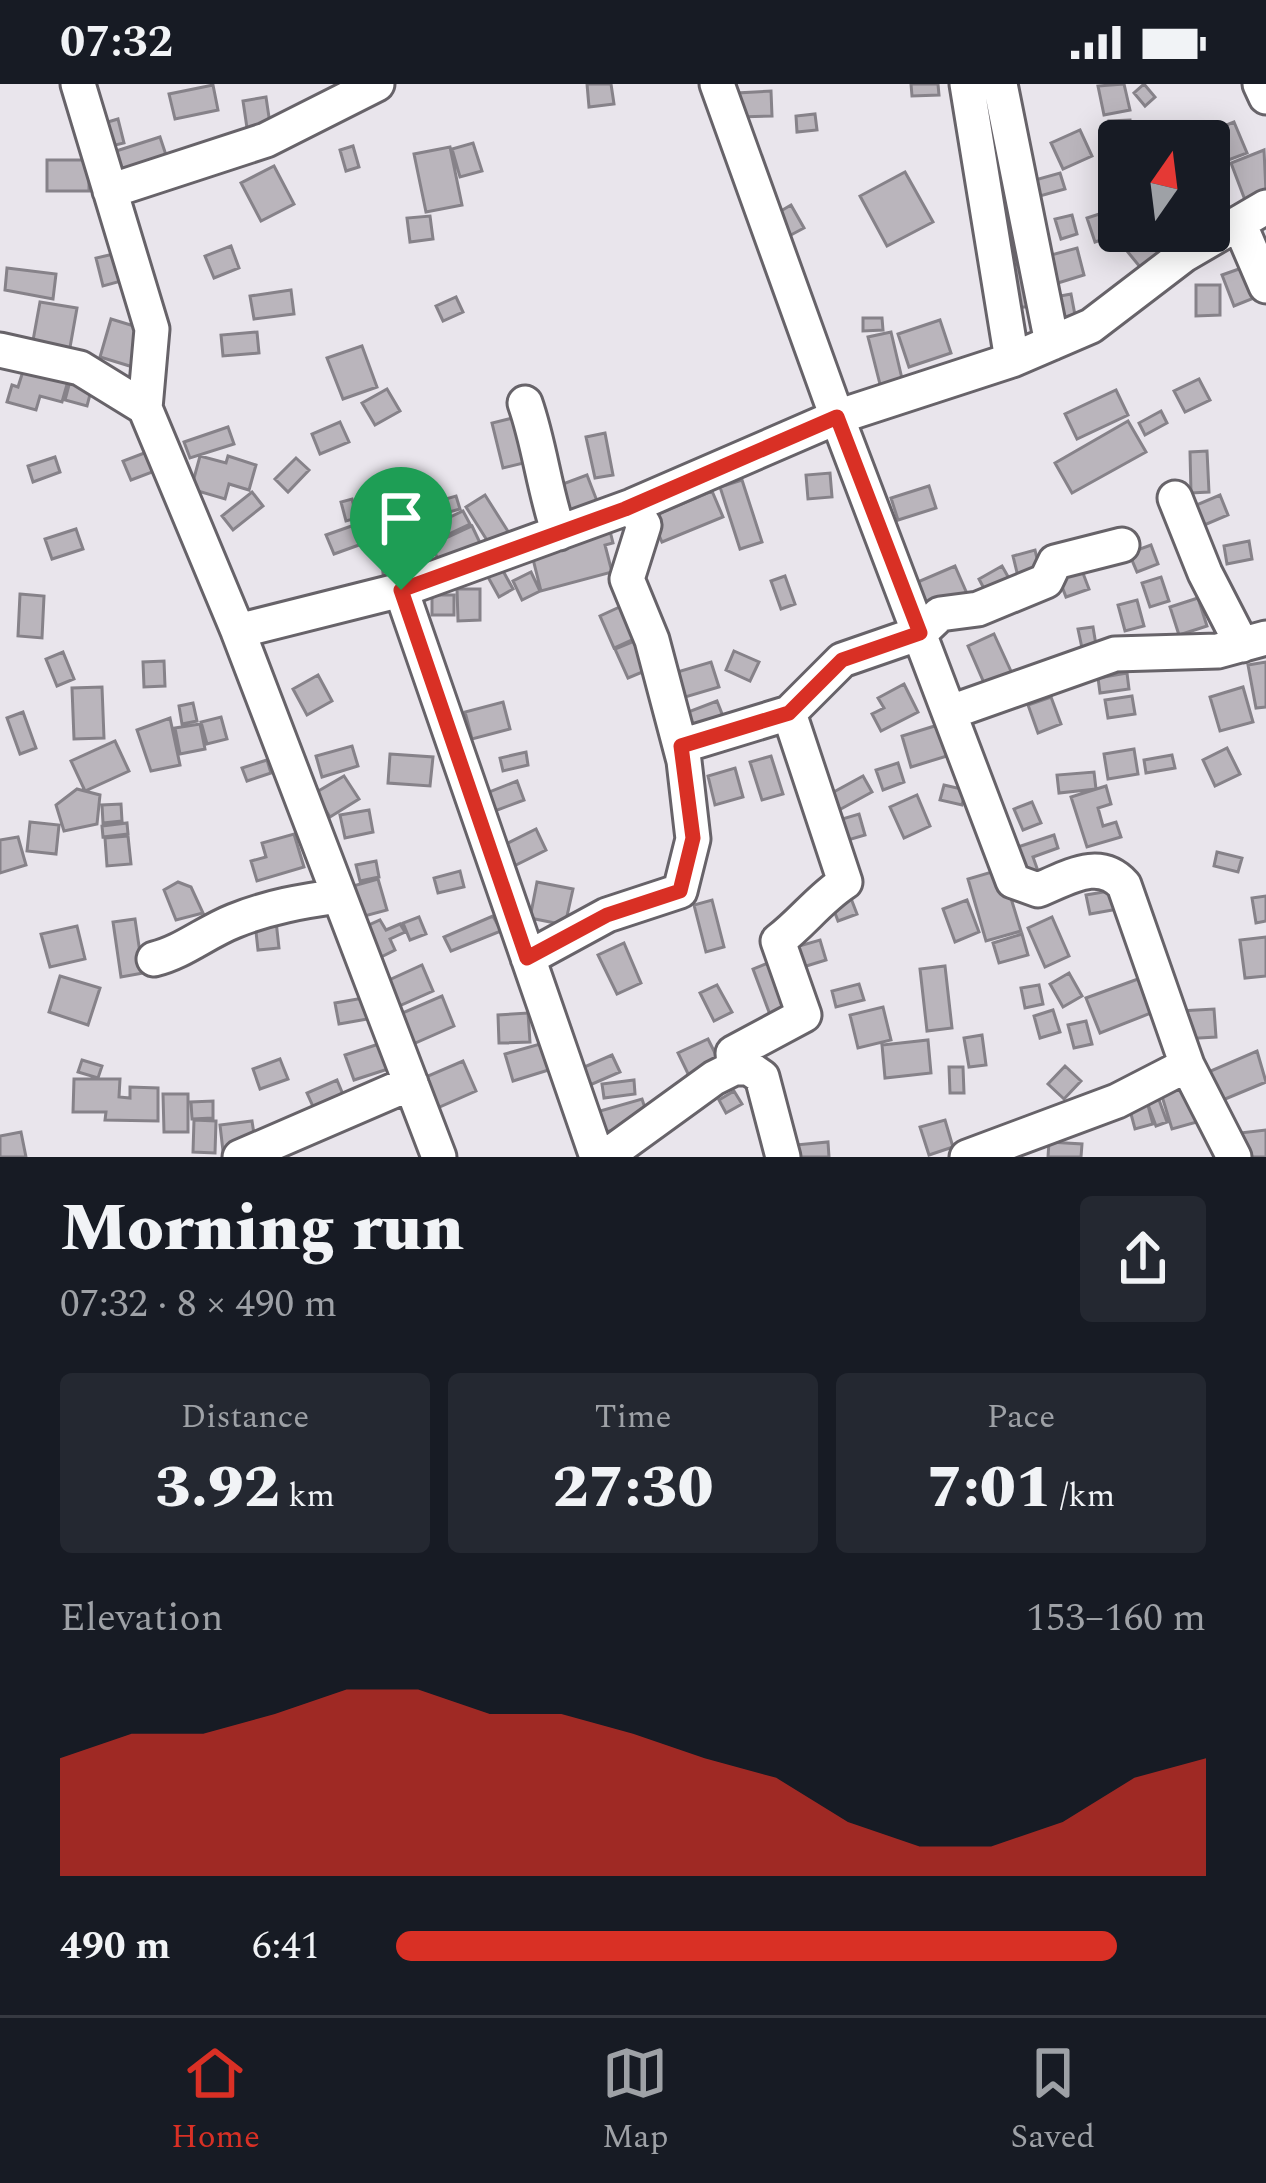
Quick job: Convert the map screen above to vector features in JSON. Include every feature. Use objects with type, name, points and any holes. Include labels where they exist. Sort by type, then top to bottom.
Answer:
[{"type":"street","points":[[78,84],[152,329],[146,408],[238,631],[440,1157]]},
{"type":"street","points":[[717,84],[1013,881],[1038,890],[1094,868],[1113,872],[1124,885],[1187,1065],[1234,1157]]},
{"type":"street","points":[[968,84],[1012,360]]},
{"type":"street","points":[[1000,84],[1052,343]]},
{"type":"street","points":[[1260,84],[1266,97]]},
{"type":"street","points":[[110,191],[266,140],[372,85]]},
{"type":"street","points":[[238,631],[401,590],[632,506],[837,417],[1012,360],[1091,326],[1184,255],[1252,215],[1266,286]]},
{"type":"street","points":[[0,350],[80,368],[146,408]]},
{"type":"street","points":[[525,403],[539,443],[544,490],[560,533]]},
{"type":"street","points":[[951,712],[1115,654],[1218,651],[1254,642],[1205,573],[1175,498]]},
{"type":"street","points":[[527,958],[607,915],[680,891],[693,838],[681,746],[652,640],[628,579],[644,525],[632,506]]},
{"type":"street","points":[[681,746],[789,713],[842,660],[920,633],[940,614],[978,609],[1046,581],[1055,562],[1122,545]]},
{"type":"street","points":[[401,590],[601,1157],[696,1090],[734,1069],[749,1068],[761,1077],[783,1157]]},
{"type":"street","points":[[734,1069],[733,1053],[804,1016],[778,940],[801,923],[822,897],[845,882],[789,713]]},
{"type":"street","points":[[154,959],[255,913],[339,896]]},
{"type":"street","points":[[967,1157],[1118,1101],[1187,1065]]},
{"type":"street","points":[[240,1157],[411,1083]]},
{"type":"building","points":[[587,84],[611,84],[614,104],[589,107]]},
{"type":"building","points":[[911,84],[938,84],[939,95],[912,96]]},
{"type":"building","points":[[1124,84],[1130,110],[1104,115],[1098,86]]},
{"type":"building","points":[[1144,84],[1155,97],[1145,106],[1134,93]]},
{"type":"building","points":[[213,85],[218,110],[175,119],[169,94]]},
{"type":"building","points":[[771,91],[772,116],[738,117],[737,93]]},
{"type":"building","points":[[266,97],[270,124],[247,128],[243,101]]},
{"type":"building","points":[[815,114],[817,130],[797,132],[796,116]]},
{"type":"building","points":[[118,119],[124,143],[107,147],[101,124]]},
{"type":"building","points":[[1234,122],[1247,153],[1230,159],[1230,124]]},
{"type":"building","points":[[1080,130],[1092,156],[1063,169],[1051,143]]},
{"type":"building","points":[[160,137],[170,167],[123,182],[113,152]]},
{"type":"building","points":[[473,143],[482,171],[460,177],[452,149]]},
{"type":"building","points":[[353,146],[359,167],[346,171],[340,150]]},
{"type":"building","points":[[450,147],[462,205],[426,212],[414,154]]},
{"type":"building","points":[[1264,150],[1266,192],[1245,200],[1231,163]]},
{"type":"building","points":[[47,160],[89,160],[89,191],[47,191]]},
{"type":"building","points":[[274,166],[294,204],[261,221],[241,183]]},
{"type":"building","points":[[905,172],[933,222],[887,246],[860,196]]},
{"type":"building","points":[[1060,173],[1065,189],[1040,196],[1035,180]]},
{"type":"building","points":[[791,205],[804,228],[787,237],[774,215]]},
{"type":"building","points":[[1098,214],[1098,241],[1095,242],[1087,218]]},
{"type":"building","points":[[1072,215],[1077,234],[1061,239],[1055,219]]},
{"type":"building","points":[[430,216],[433,239],[410,242],[407,218]]},
{"type":"building","points":[[231,246],[239,268],[214,278],[205,256]]},
{"type":"building","points":[[1077,248],[1084,275],[1048,286],[1040,258]]},
{"type":"building","points":[[1128,252],[1167,252],[1169,255],[1145,273]]},
{"type":"building","points":[[118,253],[125,280],[103,286],[96,258]]},
{"type":"building","points":[[1033,263],[1038,305],[1017,308],[1012,265]]},
{"type":"building","points":[[1253,264],[1264,294],[1234,306],[1222,275]]},
{"type":"building","points":[[7,268],[56,274],[53,299],[5,290]]},
{"type":"building","points":[[1196,285],[1220,285],[1220,315],[1196,316]]},
{"type":"building","points":[[291,290],[294,314],[254,319],[250,296]]},
{"type":"building","points":[[1071,294],[1075,315],[1058,318],[1055,297]]},
{"type":"building","points":[[456,297],[463,312],[443,321],[436,306]]},
{"type":"building","points":[[40,302],[77,308],[69,353],[32,346]]},
{"type":"building","points":[[863,318],[882,318],[883,330],[863,331]]},
{"type":"building","points":[[111,319],[144,329],[133,367],[100,357]]},
{"type":"building","points":[[940,320],[951,353],[909,367],[898,334]]},
{"type":"building","points":[[257,332],[259,353],[223,356],[221,335]]},
{"type":"building","points":[[891,332],[904,387],[882,392],[868,337]]},
{"type":"building","points":[[362,346],[377,387],[343,399],[327,358]]},
{"type":"building","points":[[24,368],[68,381],[62,402],[40,396],[36,410],[7,402]]},
{"type":"building","points":[[1199,379],[1210,400],[1185,412],[1174,391]]},
{"type":"building","points":[[70,381],[92,387],[87,406],[65,400]]},
{"type":"building","points":[[387,389],[400,411],[375,425],[362,403]]},
{"type":"building","points":[[1116,390],[1128,415],[1077,439],[1065,414]]},
{"type":"building","points":[[1161,411],[1167,423],[1145,435],[1139,423]]},
{"type":"building","points":[[521,416],[532,461],[503,468],[492,423]]},
{"type":"building","points":[[1128,421],[1146,452],[1072,493],[1055,463]]},
{"type":"building","points":[[340,422],[349,442],[320,454],[312,434]]},
{"type":"building","points":[[228,427],[234,444],[190,458],[184,442]]},
{"type":"building","points":[[605,433],[613,475],[595,478],[586,437]]},
{"type":"building","points":[[1207,451],[1209,492],[1191,493],[1190,452]]},
{"type":"building","points":[[147,452],[155,471],[131,480],[123,461]]},
{"type":"building","points":[[200,456],[226,463],[228,456],[256,465],[249,490],[229,484],[225,499],[191,489]]},
{"type":"building","points":[[55,457],[60,472],[33,482],[28,466]]},
{"type":"building","points":[[296,458],[309,470],[288,492],[275,479]]},
{"type":"building","points":[[830,473],[832,497],[808,499],[806,475]]},
{"type":"building","points":[[587,475],[597,501],[562,513],[552,488]]},
{"type":"building","points":[[742,480],[762,542],[740,549],[720,487]]},
{"type":"building","points":[[929,486],[936,508],[898,520],[891,498]]},
{"type":"building","points":[[712,491],[723,517],[662,542],[651,517]]},
{"type":"building","points":[[252,492],[263,506],[233,530],[222,516]]},
{"type":"building","points":[[485,495],[509,533],[490,545],[466,507]]},
{"type":"building","points":[[1220,495],[1228,515],[1202,526],[1194,506]]},
{"type":"building","points":[[456,496],[460,509],[424,519],[421,506]]},
{"type":"building","points":[[352,499],[357,518],[346,521],[341,502]]},
{"type":"building","points":[[463,511],[470,524],[434,541],[427,528]]},
{"type":"building","points":[[363,522],[370,541],[334,554],[326,535]]},
{"type":"building","points":[[472,526],[482,547],[441,565],[431,545]]},
{"type":"building","points":[[76,529],[83,549],[52,559],[45,539]]},
{"type":"building","points":[[610,531],[613,543],[605,545],[612,572],[541,591],[531,551]]},
{"type":"building","points":[[407,539],[412,579],[384,583],[380,542]]},
{"type":"building","points":[[1249,541],[1252,559],[1227,564],[1224,546]]},
{"type":"building","points":[[1151,545],[1158,564],[1137,572],[1129,553]]},
{"type":"building","points":[[1035,550],[1042,580],[1020,585],[1013,556]]},
{"type":"building","points":[[1078,560],[1089,589],[1066,597],[1055,568]]},
{"type":"building","points":[[955,566],[968,596],[927,614],[913,584]]},
{"type":"building","points":[[1002,566],[1015,589],[991,602],[979,579]]},
{"type":"building","points":[[502,569],[513,589],[499,597],[488,577]]},
{"type":"building","points":[[531,572],[540,591],[522,600],[513,581]]},
{"type":"building","points":[[785,576],[795,604],[781,609],[771,581]]},
{"type":"building","points":[[1161,577],[1169,601],[1150,607],[1142,583]]},
{"type":"building","points":[[457,589],[480,589],[480,620],[458,621]]},
{"type":"building","points":[[20,594],[44,596],[42,638],[18,636]]},
{"type":"building","points":[[432,595],[454,595],[454,615],[432,615]]},
{"type":"building","points":[[1198,598],[1207,626],[1179,635],[1170,607]]},
{"type":"building","points":[[1137,600],[1144,626],[1125,631],[1118,605]]},
{"type":"building","points":[[624,605],[638,637],[614,648],[600,616]]},
{"type":"building","points":[[1093,627],[1096,645],[1082,648],[1078,629]]},
{"type":"building","points":[[994,634],[1015,680],[988,692],[968,646]]},
{"type":"building","points":[[644,637],[657,666],[628,678],[615,649]]},
{"type":"building","points":[[734,651],[759,662],[750,681],[726,670]]},
{"type":"building","points":[[63,652],[74,679],[57,686],[46,659]]},
{"type":"building","points":[[164,661],[165,686],[144,687],[143,662]]},
{"type":"building","points":[[711,662],[719,687],[682,698],[674,673]]},
{"type":"building","points":[[1266,662],[1266,707],[1256,708],[1248,665]]},
{"type":"building","points":[[1127,673],[1129,689],[1100,693],[1098,678]]},
{"type":"building","points":[[318,675],[332,701],[307,715],[293,689]]},
{"type":"building","points":[[904,684],[918,712],[881,731],[872,714],[884,708],[878,698]]},
{"type":"building","points":[[102,687],[104,738],[74,739],[72,688]]},
{"type":"building","points":[[1243,687],[1253,722],[1220,731],[1210,697]]},
{"type":"building","points":[[1132,696],[1135,714],[1108,718],[1105,700]]},
{"type":"building","points":[[1051,697],[1061,724],[1038,733],[1028,705]]},
{"type":"building","points":[[717,701],[726,724],[697,735],[688,712]]},
{"type":"building","points":[[503,702],[510,729],[472,739],[465,712]]},
{"type":"building","points":[[193,703],[197,721],[182,724],[179,706]]},
{"type":"building","points":[[23,712],[36,748],[20,754],[7,718]]},
{"type":"building","points":[[221,717],[227,739],[207,744],[201,722]]},
{"type":"building","points":[[170,718],[180,765],[151,771],[137,730]]},
{"type":"building","points":[[200,724],[205,749],[180,754],[175,728]]},
{"type":"building","points":[[938,725],[947,756],[911,767],[902,736]]},
{"type":"building","points":[[115,741],[129,771],[85,791],[71,761]]},
{"type":"building","points":[[352,746],[358,766],[322,777],[316,756]]},
{"type":"building","points":[[1227,748],[1240,774],[1215,786],[1203,760]]},
{"type":"building","points":[[1134,749],[1138,774],[1108,779],[1104,754]]},
{"type":"building","points":[[526,752],[528,765],[503,771],[500,758]]},
{"type":"building","points":[[390,754],[433,757],[430,786],[388,783]]},
{"type":"building","points":[[1172,755],[1175,768],[1146,773],[1144,760]]},
{"type":"building","points":[[771,756],[783,794],[762,800],[750,762]]},
{"type":"building","points":[[267,760],[271,773],[247,781],[242,768]]},
{"type":"building","points":[[898,763],[904,782],[883,790],[876,770]]},
{"type":"building","points":[[735,768],[743,797],[715,805],[708,776]]},
{"type":"building","points":[[1094,772],[1096,789],[1059,793],[1057,775]]},
{"type":"building","points":[[344,776],[359,799],[330,817],[315,793]]},
{"type":"building","points":[[863,776],[872,792],[839,810],[830,794]]},
{"type":"building","points":[[517,781],[524,800],[492,812],[484,794]]},
{"type":"building","points":[[944,785],[966,790],[962,805],[940,800]]},
{"type":"building","points":[[1106,786],[1111,804],[1098,808],[1103,826],[1116,822],[1121,837],[1087,847],[1071,797]]},
{"type":"building","points":[[77,789],[100,795],[97,824],[64,831],[56,805]]},
{"type":"building","points":[[917,795],[930,826],[904,838],[890,807]]},
{"type":"building","points":[[1032,802],[1041,823],[1023,830],[1014,809]]},
{"type":"building","points":[[121,804],[122,821],[103,823],[102,805]]},
{"type":"building","points":[[369,810],[373,832],[345,838],[340,815]]},
{"type":"building","points":[[859,814],[865,835],[838,843],[832,822]]},
{"type":"building","points":[[30,822],[59,825],[56,854],[27,851]]},
{"type":"building","points":[[127,823],[128,834],[103,837],[102,826]]},
{"type":"building","points":[[536,829],[546,850],[510,868],[500,847]]},
{"type":"building","points":[[294,834],[304,867],[257,881],[251,861],[266,857],[262,843]]},
{"type":"building","points":[[1054,835],[1058,848],[1033,857],[1038,871],[1021,877],[1012,849]]},
{"type":"building","points":[[128,836],[131,864],[107,866],[105,838]]},
{"type":"building","points":[[18,837],[26,865],[0,873],[0,840]]},
{"type":"building","points":[[1217,852],[1242,858],[1238,872],[1214,866]]},
{"type":"building","points":[[376,861],[379,877],[360,881],[356,865]]},
{"type":"building","points":[[1002,869],[1021,931],[986,941],[968,879]]},
{"type":"building","points":[[460,871],[464,887],[438,893],[434,878]]},
{"type":"building","points":[[378,879],[387,910],[361,917],[353,886]]},
{"type":"building","points":[[178,882],[191,887],[203,913],[176,920],[164,890]]},
{"type":"building","points":[[537,882],[573,889],[565,925],[530,918]]},
{"type":"building","points":[[847,888],[857,914],[838,921],[828,894]]},
{"type":"building","points":[[1115,890],[1118,909],[1090,914],[1086,895]]},
{"type":"building","points":[[1266,896],[1266,921],[1256,923],[1252,898]]},
{"type":"building","points":[[712,900],[724,947],[706,952],[694,905]]},
{"type":"building","points":[[967,900],[979,932],[955,942],[943,909]]},
{"type":"building","points":[[275,912],[279,948],[258,950],[254,914]]},
{"type":"building","points":[[493,916],[501,931],[451,951],[444,937]]},
{"type":"building","points":[[419,917],[426,934],[410,940],[403,923]]},
{"type":"building","points":[[1052,917],[1069,956],[1045,967],[1028,928]]},
{"type":"building","points":[[135,919],[143,973],[121,977],[113,922]]},
{"type":"building","points":[[380,920],[386,930],[400,924],[405,932],[390,939],[395,950],[375,960],[360,929]]},
{"type":"building","points":[[77,926],[85,959],[50,967],[41,934]]},
{"type":"building","points":[[1022,934],[1028,955],[999,963],[993,943]]},
{"type":"building","points":[[1266,937],[1266,976],[1245,978],[1240,940]]},
{"type":"building","points":[[820,940],[826,960],[790,971],[785,950]]},
{"type":"building","points":[[624,943],[641,983],[617,994],[598,955]]},
{"type":"building","points":[[781,958],[801,1010],[772,1020],[753,969]]},
{"type":"building","points":[[422,965],[433,991],[399,1006],[387,981]]},
{"type":"building","points":[[945,966],[952,1028],[927,1031],[920,969]]},
{"type":"building","points":[[1069,973],[1082,996],[1063,1007],[1050,984]]},
{"type":"building","points":[[60,976],[100,988],[88,1025],[49,1012]]},
{"type":"building","points":[[1138,979],[1151,1013],[1100,1033],[1086,998]]},
{"type":"building","points":[[859,984],[864,1000],[836,1007],[832,991]]},
{"type":"building","points":[[717,985],[732,1012],[714,1021],[700,993]]},
{"type":"building","points":[[1039,985],[1043,1004],[1025,1008],[1021,988]]},
{"type":"building","points":[[442,996],[454,1026],[413,1044],[400,1014]]},
{"type":"building","points":[[369,997],[373,1018],[339,1024],[335,1003]]},
{"type":"building","points":[[883,1007],[891,1040],[858,1048],[850,1015]]},
{"type":"building","points":[[1214,1009],[1216,1037],[1182,1039],[1180,1011]]},
{"type":"building","points":[[1053,1010],[1060,1032],[1040,1038],[1034,1016]]},
{"type":"building","points":[[528,1013],[530,1042],[499,1043],[498,1015]]},
{"type":"building","points":[[1086,1021],[1092,1044],[1074,1048],[1068,1025]]},
{"type":"building","points":[[982,1035],[986,1065],[969,1067],[964,1038]]},
{"type":"building","points":[[708,1039],[722,1067],[692,1082],[678,1053]]},
{"type":"building","points":[[928,1040],[931,1073],[885,1078],[882,1045]]},
{"type":"building","points":[[547,1042],[555,1068],[513,1081],[505,1054]]},
{"type":"building","points":[[382,1043],[391,1068],[354,1080],[345,1055]]},
{"type":"building","points":[[1257,1051],[1266,1082],[1218,1102],[1206,1073]]},
{"type":"building","points":[[612,1055],[620,1072],[583,1088],[575,1071]]},
{"type":"building","points":[[280,1059],[288,1079],[260,1089],[253,1069]]},
{"type":"building","points":[[82,1060],[102,1066],[98,1078],[78,1072]]},
{"type":"building","points":[[463,1061],[476,1091],[435,1109],[421,1079]]},
{"type":"building","points":[[1065,1066],[1081,1081],[1064,1099],[1048,1084]]},
{"type":"building","points":[[949,1067],[963,1067],[964,1093],[950,1093]]},
{"type":"building","points":[[74,1079],[120,1079],[119,1097],[130,1098],[130,1087],[158,1088],[158,1121],[105,1120],[106,1112],[73,1112]]},
{"type":"building","points":[[337,1080],[349,1109],[320,1122],[307,1093]]},
{"type":"building","points":[[634,1080],[635,1094],[604,1098],[602,1084]]},
{"type":"building","points":[[1193,1084],[1204,1120],[1172,1129],[1161,1093]]},
{"type":"building","points":[[734,1091],[742,1104],[726,1113],[719,1100]]},
{"type":"building","points":[[163,1094],[188,1094],[188,1132],[164,1132]]},
{"type":"building","points":[[1158,1097],[1167,1122],[1156,1126],[1147,1102]]},
{"type":"building","points":[[1146,1098],[1153,1124],[1135,1129],[1128,1103]]},
{"type":"building","points":[[642,1099],[649,1120],[599,1134],[593,1113]]},
{"type":"building","points":[[213,1101],[213,1118],[192,1119],[191,1102]]},
{"type":"building","points":[[194,1120],[216,1121],[215,1153],[193,1152]]},
{"type":"building","points":[[945,1120],[953,1147],[929,1155],[920,1127]]},
{"type":"building","points":[[252,1121],[256,1147],[223,1151],[220,1125]]},
{"type":"building","points":[[1266,1130],[1266,1157],[1244,1157],[1240,1133]]},
{"type":"building","points":[[21,1132],[26,1157],[0,1157],[0,1136]]},
{"type":"building","points":[[828,1142],[829,1157],[796,1157],[795,1145]]},
{"type":"building","points":[[1049,1142],[1082,1144],[1081,1157],[1048,1157]]},
{"type":"route","points":[[837,417],[920,633],[842,660],[789,713],[681,746],[693,838],[680,891],[607,915],[527,958],[401,590],[625,509],[837,417]]}]
